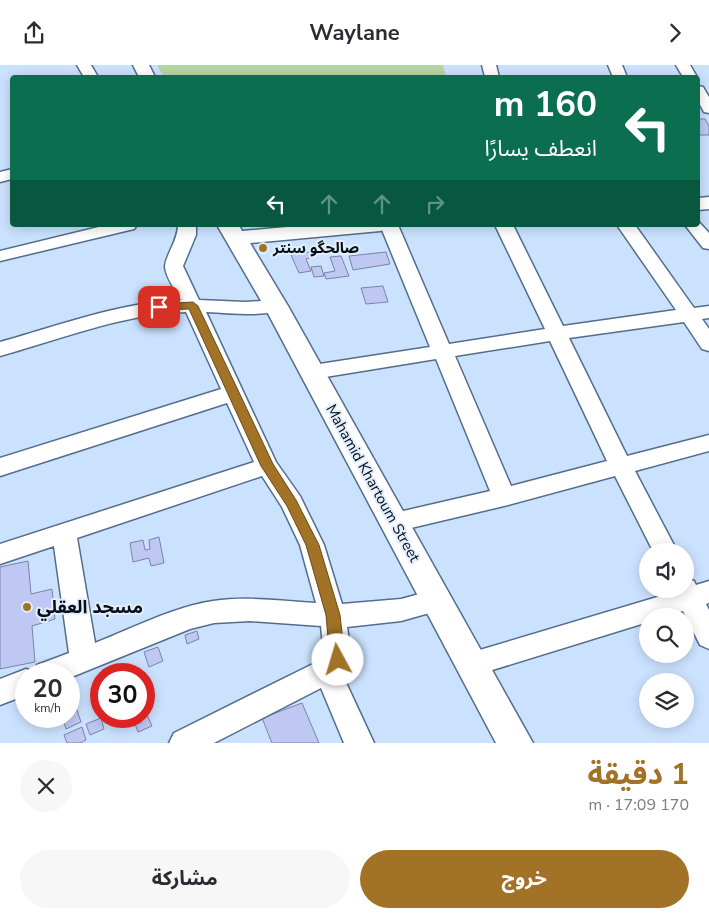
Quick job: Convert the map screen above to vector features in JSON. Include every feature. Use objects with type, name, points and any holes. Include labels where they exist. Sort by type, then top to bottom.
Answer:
[{"type":"street","points":[[700,93],[709,109]]},
{"type":"street","points":[[0,256],[120,227]]},
{"type":"street","points":[[184,743],[327,671],[338,660],[333,615],[312,545],[292,503],[268,466],[177,276],[174,266],[187,235],[187,227]]},
{"type":"street","points":[[232,231],[331,227]]},
{"type":"street","points":[[390,227],[441,352],[504,497]]},
{"type":"street","points":[[505,227],[621,466],[661,543]]},
{"type":"street","points":[[627,227],[709,344]]},
{"type":"street","points":[[696,227],[709,245]]},
{"type":"street","name":"Mahamid Khartoum Street","points":[[232,231],[276,306],[515,743]]},
{"type":"street","points":[[0,349],[117,316],[159,307],[245,308],[276,306]]},
{"type":"street","points":[[312,372],[558,333],[709,312]]},
{"type":"street","points":[[0,467],[233,393]]},
{"type":"street","points":[[394,522],[504,497],[709,443]]},
{"type":"street","points":[[0,554],[268,466]]},
{"type":"street","points":[[64,533],[84,659]]},
{"type":"street","points":[[694,593],[709,637]]},
{"type":"street","points":[[473,664],[678,598]]},
{"type":"street","points":[[74,663],[188,618],[214,612],[250,610],[363,615],[401,610],[438,600]]},
{"type":"street","points":[[327,671],[359,743]]},
{"type":"street","points":[[0,692],[15,686]]},
{"type":"green space","points":[[157,65],[443,65],[446,75],[163,75]]},
{"type":"building","points":[[700,119],[705,119],[709,126],[709,135],[700,135]]},
{"type":"building","points":[[310,252],[312,257],[306,259],[311,271],[299,273],[291,255]]},
{"type":"building","points":[[386,252],[390,264],[353,270],[349,256]]},
{"type":"building","points":[[341,256],[349,276],[326,279],[324,273],[335,271],[330,257]]},
{"type":"building","points":[[321,266],[324,276],[314,277],[311,267]]},
{"type":"building","points":[[383,286],[388,302],[366,304],[361,288]]},
{"type":"building","points":[[159,537],[164,563],[151,566],[149,558],[133,562],[130,543],[143,540],[145,550],[150,549],[149,540]]},
{"type":"building","name":"مسجد العقلي","points":[[28,561],[31,594],[52,589],[55,619],[32,626],[35,662],[15,663],[15,666],[0,669],[0,567]]},
{"type":"building","points":[[197,631],[199,639],[187,644],[185,635]]},
{"type":"building","points":[[158,647],[163,661],[155,664],[148,663],[144,652]]},
{"type":"building","points":[[302,703],[319,743],[272,743],[262,718]]},
{"type":"building","points":[[90,722],[90,728],[104,729],[90,735],[86,724]]},
{"type":"building","points":[[82,727],[86,740],[80,743],[67,743],[64,735]]},
{"type":"building","points":[[136,728],[147,728],[138,732]]},
{"type":"place","name":"صالحگو سنتر","points":[[263,248]]},
{"type":"place","name":"مسجد العقلي","points":[[27,607]]},
{"type":"route","points":[[159,307],[193,306],[268,466],[292,503],[312,545],[333,615],[338,660]]}]
